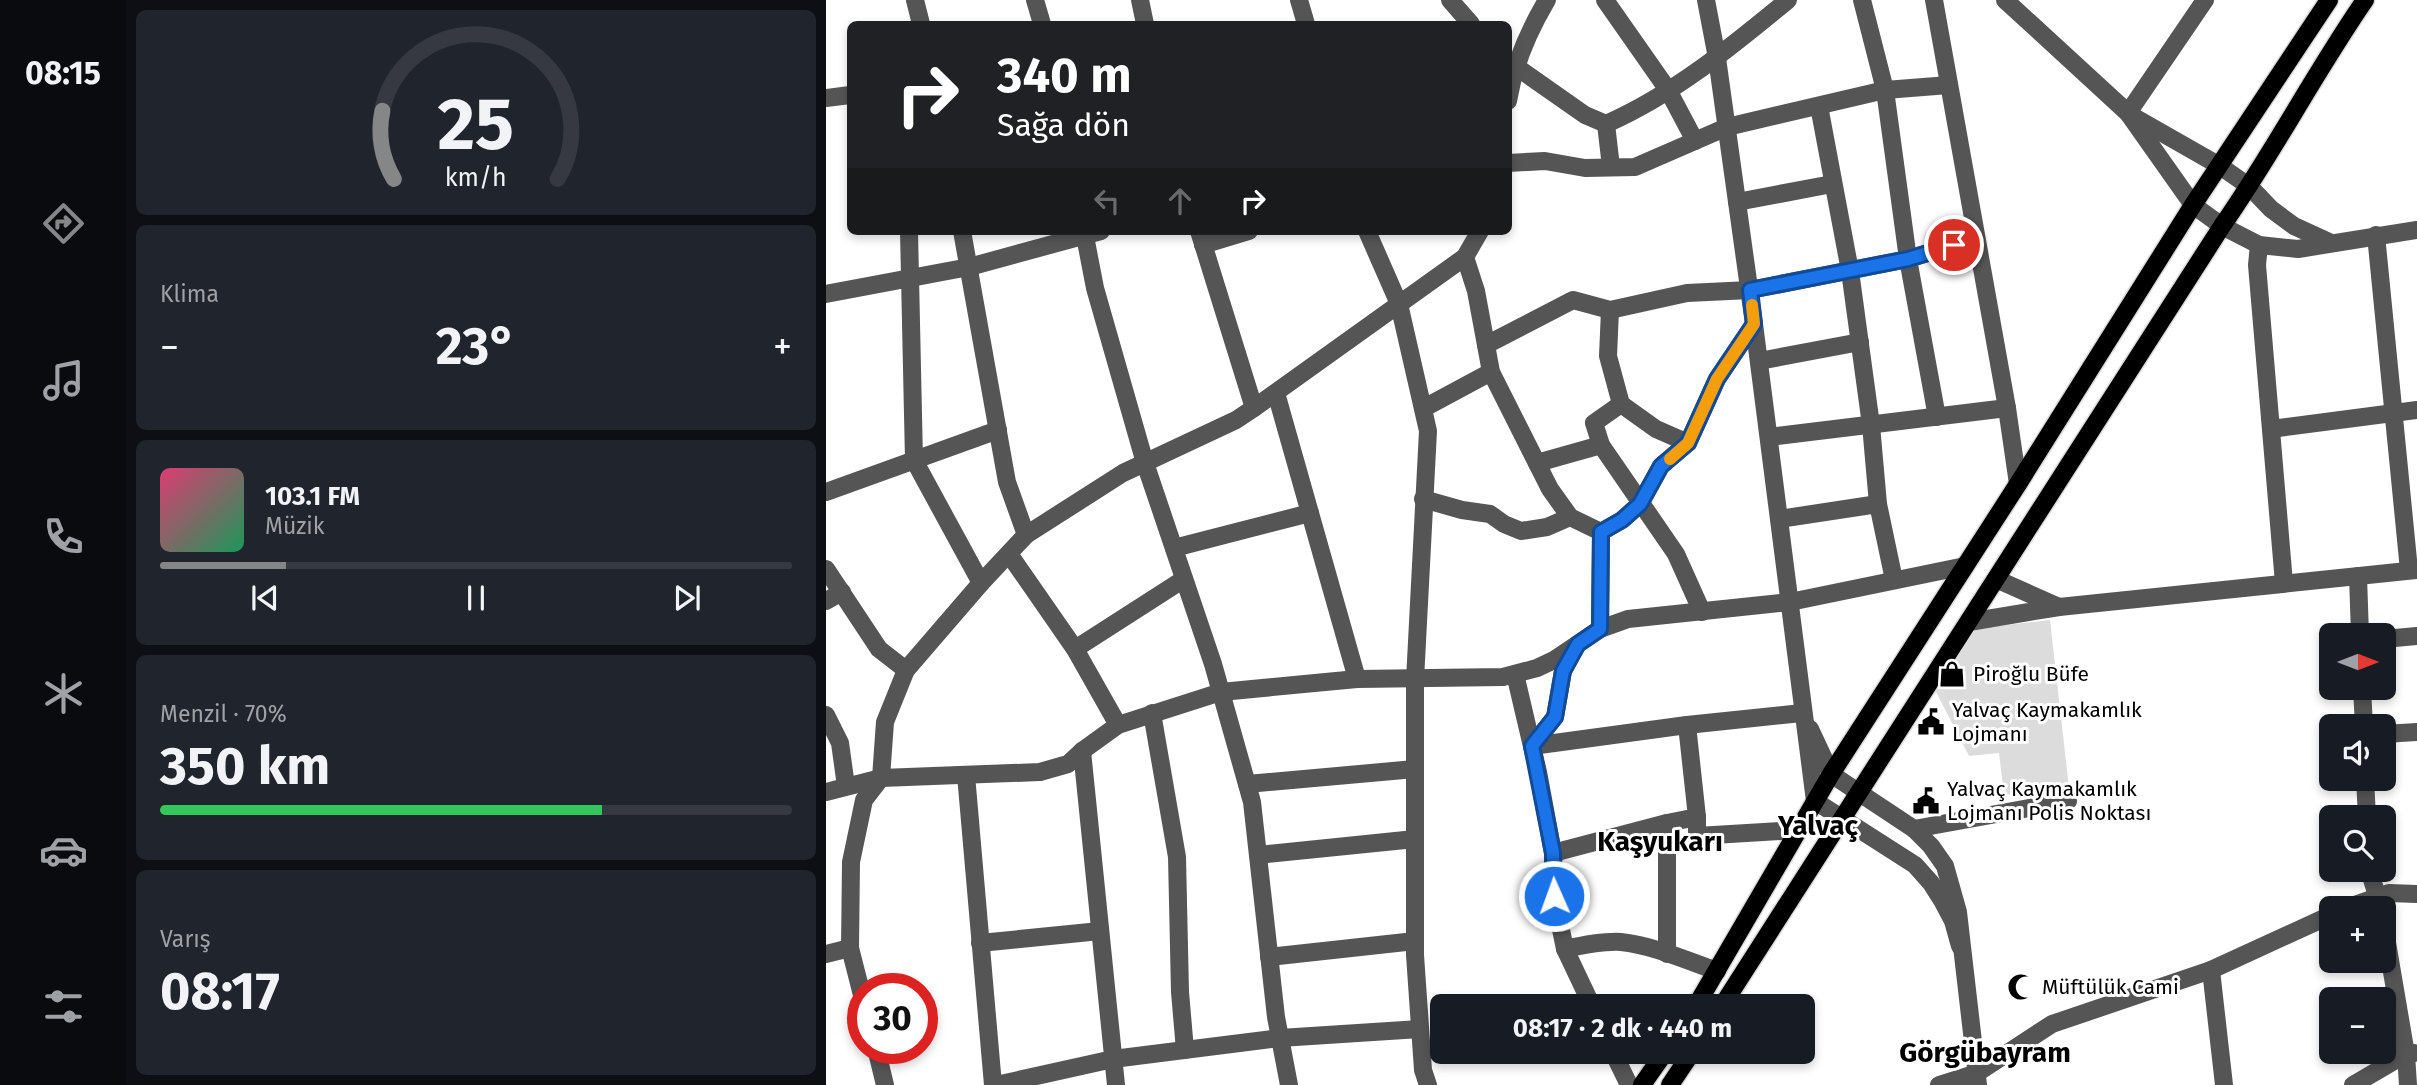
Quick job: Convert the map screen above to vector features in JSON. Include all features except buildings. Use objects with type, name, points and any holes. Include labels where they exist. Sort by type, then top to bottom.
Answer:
[{"type":"main road","points":[[1703,994],[1831,774],[2018,484],[2193,205],[2329,0]]},
{"type":"main road","points":[[1729,994],[2222,226],[2250,187],[2339,37],[2365,0]]},
{"type":"main road","points":[[1642,1085],[1657,1064]]},
{"type":"main road","points":[[1670,1085],[1684,1064]]},
{"type":"street","points":[[915,0],[920,21]]},
{"type":"street","points":[[1035,0],[1041,21]]},
{"type":"street","points":[[1140,0],[1144,21]]},
{"type":"street","points":[[1299,0],[1305,21]]},
{"type":"street","points":[[1450,0],[1468,21]]},
{"type":"street","points":[[1547,0],[1513,63],[1585,115],[1606,124],[1638,110],[1717,58],[1787,0]]},
{"type":"street","points":[[1605,0],[1668,90],[1695,141]]},
{"type":"street","points":[[1706,0],[1717,58],[1750,290],[1815,801],[1915,865],[1943,902],[1953,921],[1960,946]]},
{"type":"street","points":[[1862,0],[1885,90],[1908,259],[1937,417]]},
{"type":"street","points":[[1934,0],[2007,408],[2018,484]]},
{"type":"street","points":[[2005,0],[2128,113],[2193,205],[2222,226],[2259,245],[2298,249],[2417,230]]},
{"type":"street","points":[[2128,113],[2205,0]]},
{"type":"street","points":[[1512,163],[1545,161],[1585,168],[1635,167],[1727,127],[1885,90],[1949,85]]},
{"type":"street","points":[[826,98],[847,95]]},
{"type":"street","points":[[1819,106],[1850,271],[1871,425],[1878,504],[1894,580]]},
{"type":"street","points":[[2128,113],[2220,166],[2250,187],[2271,209],[2294,226],[2329,242]]},
{"type":"street","points":[[1606,124],[1611,167]]},
{"type":"street","points":[[1737,202],[1832,184]]},
{"type":"street","points":[[909,235],[914,460],[981,583]]},
{"type":"street","points":[[963,235],[1007,482],[1026,535]]},
{"type":"street","points":[[826,294],[969,267],[1080,235]]},
{"type":"street","points":[[1090,235],[1096,288],[1145,463],[1221,692],[1252,802],[1269,957],[1289,1085]]},
{"type":"street","points":[[1222,235],[1201,238],[1254,408]]},
{"type":"street","points":[[1369,235],[1399,304],[1428,431],[1415,680],[1415,942],[1423,1070],[1428,1085]]},
{"type":"street","points":[[856,973],[850,948],[851,862],[864,800],[881,778],[885,722],[906,670],[1026,535],[1123,473],[1236,420],[1465,257],[1478,235]]},
{"type":"street","points":[[1969,622],[2059,607],[2413,570],[2393,414],[2376,235]]},
{"type":"street","points":[[1486,345],[1573,300],[1610,310],[1687,293],[1750,290],[1908,259],[1976,238]]},
{"type":"street","points":[[2259,245],[2258,265],[2284,583]]},
{"type":"street","points":[[1465,257],[1476,291],[1491,372],[1550,489],[1570,517],[1601,532]]},
{"type":"street","points":[[1610,310],[1608,356],[1621,404],[1656,429],[1688,443]]},
{"type":"street","points":[[1601,532],[1622,520],[1640,504],[1661,466],[1688,443],[1717,379],[1754,324]]},
{"type":"street","points":[[1759,361],[1860,342]]},
{"type":"street","points":[[1424,408],[1491,372]]},
{"type":"street","points":[[1276,393],[1357,679]]},
{"type":"street","points":[[1621,404],[1594,423],[1601,445],[1676,554],[1702,612]]},
{"type":"street","points":[[1769,437],[2007,408]]},
{"type":"street","points":[[2271,429],[2417,410]]},
{"type":"street","points":[[826,492],[999,430]]},
{"type":"street","points":[[1537,463],[1601,445]]},
{"type":"street","points":[[1423,499],[1462,510],[1490,514],[1521,531],[1547,527],[1570,517]]},
{"type":"street","points":[[1779,519],[1878,504]]},
{"type":"street","points":[[1174,548],[1310,513]]},
{"type":"street","points":[[1600,629],[1601,532]]},
{"type":"street","points":[[1009,554],[1075,649],[1118,725]]},
{"type":"street","points":[[826,792],[881,778],[1040,772],[1068,764],[1118,725],[1221,692],[1357,679],[1503,677],[1554,660],[1600,629],[1628,619],[1790,602],[1965,566]]},
{"type":"street","points":[[826,569],[834,597],[879,649],[906,670]]},
{"type":"street","points":[[2358,576],[2360,623]]},
{"type":"street","points":[[1075,649],[1184,579]]},
{"type":"street","points":[[1996,579],[2059,607]]},
{"type":"street","points":[[2396,638],[2417,636]]},
{"type":"street","points":[[1532,746],[1555,717],[1563,671],[1578,644]]},
{"type":"street","points":[[1515,674],[1553,853],[1554,896],[1565,949],[1586,994]]},
{"type":"street","points":[[1152,713],[1177,857],[1180,992],[1185,1050]]},
{"type":"street","points":[[1802,713],[1831,774],[1914,829],[1931,846],[1945,866],[1958,912],[1978,1079]]},
{"type":"street","points":[[1532,746],[1802,713]]},
{"type":"street","points":[[826,715],[840,744],[846,786]]},
{"type":"street","points":[[1687,725],[1697,836],[1798,830]]},
{"type":"street","points":[[2396,733],[2417,732]]},
{"type":"street","points":[[1082,751],[1116,1085]]},
{"type":"street","points":[[1247,784],[1415,769]]},
{"type":"street","points":[[965,775],[994,1085],[1113,1059],[1280,1038],[1420,1029]]},
{"type":"street","points":[[1914,829],[2068,801]]},
{"type":"street","points":[[1553,853],[1667,822],[1697,817]]},
{"type":"street","points":[[1667,822],[1667,954]]},
{"type":"street","points":[[1258,855],[1415,839]]},
{"type":"street","points":[[2386,896],[2389,893],[2417,894]]},
{"type":"street","points":[[1939,1085],[1978,1079],[2052,1024],[2211,970],[2319,920]]},
{"type":"street","points":[[980,943],[1100,931]]},
{"type":"street","points":[[1269,957],[1415,942]]},
{"type":"street","points":[[1565,949],[1622,942],[1717,971]]},
{"type":"street","points":[[826,954],[850,948]]},
{"type":"street","points":[[2211,970],[2224,1085]]},
{"type":"street","points":[[2394,973],[2412,1054],[2408,1085]]},
{"type":"street","points":[[2353,1085],[2412,1054]]},
{"type":"street","points":[[880,1064],[885,1085]]},
{"type":"street","points":[[1619,1064],[1629,1085]]},
{"type":"shaded area","points":[[2050,620],[2069,788],[2004,795],[1999,753],[1969,756],[1934,688],[1973,629]]},
{"type":"slow traffic","points":[[1670,459],[1688,443],[1717,379],[1754,324],[1752,305]]},
{"type":"place","name":"Piroğlu Büfe","points":[[1952,674]]},
{"type":"place","name":"Yalvaç Kaymakamlık Lojmanı","points":[[1931,722]]},
{"type":"place","name":"Yalvaç Kaymakamlık Lojmanı Polis Noktası","points":[[1926,801]]},
{"type":"place","name":"Müftülük Cami","points":[[2021,987]]},
{"type":"district","name":"Yalvaç","points":[[1818,825]]},
{"type":"district","name":"Kaşyukarı","points":[[1660,841]]},
{"type":"district","name":"Görgübayram","points":[[1985,1052]]},
{"type":"route","points":[[1554,896],[1553,853],[1532,746],[1555,717],[1563,671],[1578,644],[1600,629],[1601,532],[1622,520],[1640,504],[1661,466],[1688,443],[1717,379],[1754,324],[1750,290],[1908,259],[1954,245]]}]
